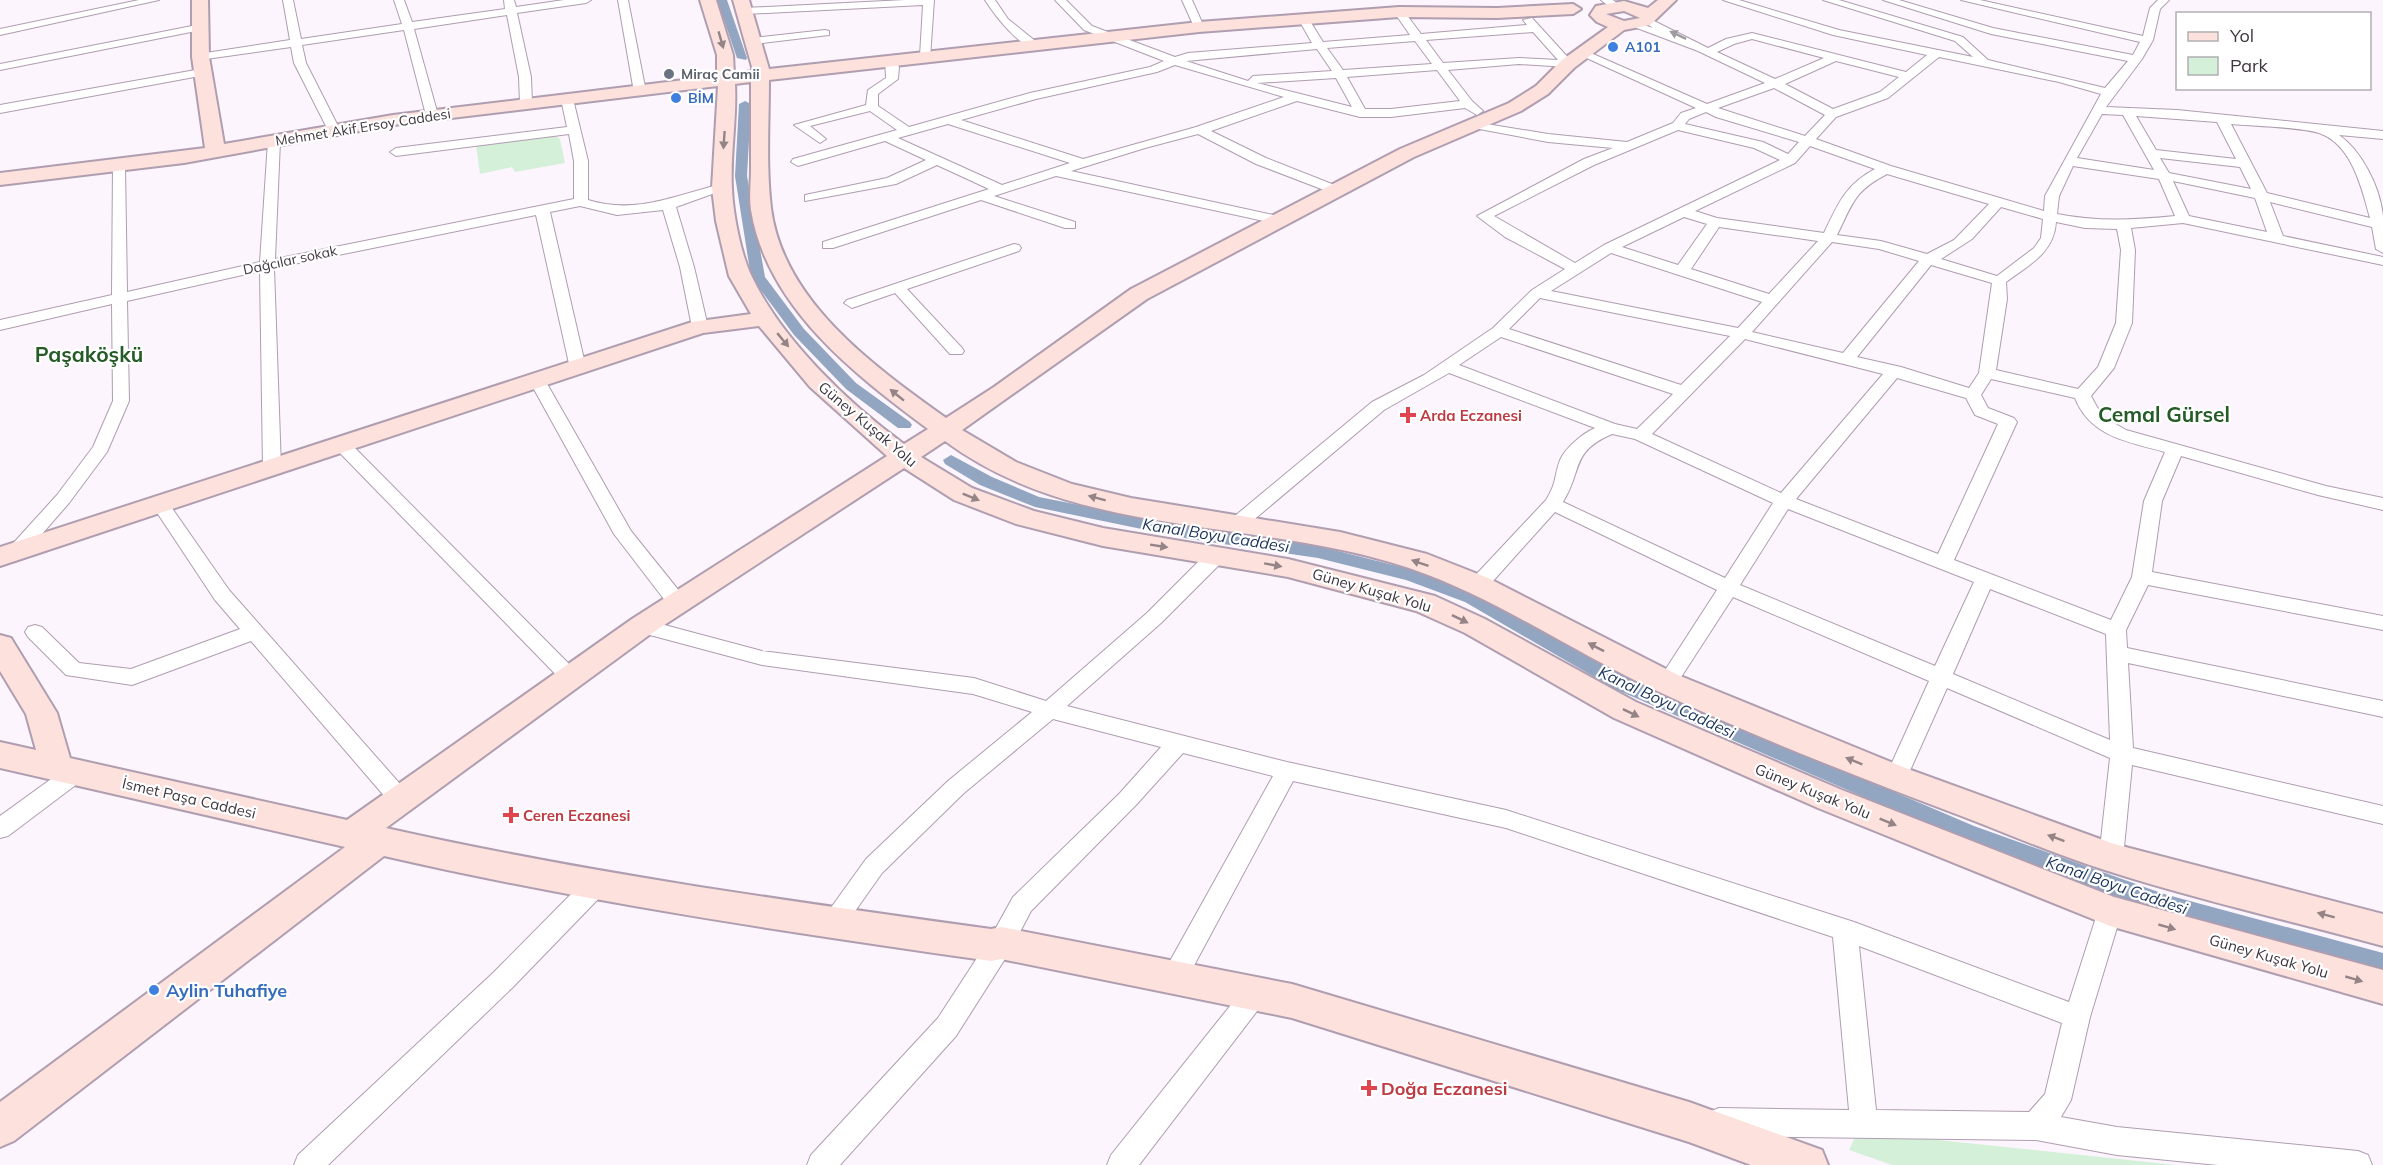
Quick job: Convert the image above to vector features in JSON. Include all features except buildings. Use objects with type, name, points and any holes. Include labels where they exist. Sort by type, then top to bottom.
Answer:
[{"type":"main road","points":[[200,0],[197,28],[200,65],[210,105],[215,151]]},
{"type":"main road","name":"Güney Kuşak Yolu","points":[[708,0],[722,42],[726,81],[722,188],[726,221],[740,276],[765,319],[818,382],[893,447],[931,476],[963,494],[1026,518],[1103,537],[1288,568],[1425,603],[1475,626],[1625,710],[1694,742],[2110,911],[2383,987]]},
{"type":"main road","points":[[760,77],[742,66],[726,81],[736,93],[760,77],[889,60],[1199,27],[1399,12],[1520,12],[1573,9],[1625,12],[1668,0]]},
{"type":"main road","points":[[743,5],[754,42],[760,77],[761,209],[773,255],[799,298],[829,334],[883,384],[974,450],[1007,468],[1064,490],[1131,507],[1340,542],[1417,561],[1478,585],[1667,683],[1896,778],[2111,858],[2383,930]]},
{"type":"main road","points":[[0,1126],[365,838],[400,800],[893,447],[934,423],[1003,392],[1139,294],[1282,221],[1407,153],[1483,122],[1542,90],[1625,12]]},
{"type":"main road","name":"Mehmet Akif Ersoy Caddesi","points":[[0,179],[118,167],[432,115],[726,81]]},
{"type":"main road","points":[[7,555],[700,327],[765,319]]},
{"type":"main road","points":[[931,476],[932,464],[941,456],[956,451],[974,450]]},
{"type":"main road","points":[[0,646],[41,713],[67,770]]},
{"type":"main road","name":"İsmet Paşa Caddesi","points":[[0,755],[504,869],[832,922],[991,945],[1001,943],[1292,1001],[1689,1122],[1806,1165]]},
{"type":"street","points":[[0,32],[154,0]]},
{"type":"street","points":[[288,0],[300,63],[334,130]]},
{"type":"street","points":[[399,0],[409,26],[432,115]]},
{"type":"street","points":[[0,109],[296,43],[409,26],[511,5],[586,0]]},
{"type":"street","points":[[623,0],[640,92]]},
{"type":"street","points":[[990,0],[1004,21],[1035,46]]},
{"type":"street","points":[[1060,0],[1088,28],[1174,62],[1237,82],[1360,113],[1391,113],[1468,104]]},
{"type":"street","points":[[1187,0],[1199,27]]},
{"type":"street","points":[[1728,0],[1837,33],[2061,79],[2108,93]]},
{"type":"street","points":[[1828,0],[1959,39],[1965,42],[1983,62]]},
{"type":"street","points":[[1888,0],[2001,34],[2136,59]]},
{"type":"street","points":[[1966,0],[2073,21],[2147,40]]},
{"type":"street","points":[[1999,281],[2039,251],[2048,238],[2052,196],[2069,161],[2108,93],[2136,59],[2147,40],[2156,8],[2164,0]]},
{"type":"street","points":[[743,5],[929,1],[926,56]]},
{"type":"street","points":[[511,5],[525,77],[525,104]]},
{"type":"street","points":[[1399,12],[1483,122],[1548,138],[1629,146]]},
{"type":"street","points":[[1520,12],[1536,28],[1576,58],[1705,108],[1805,140],[1886,170],[2049,217],[2085,224],[2123,225],[2183,219],[2383,261]]},
{"type":"street","points":[[1625,12],[1812,100],[1832,114]]},
{"type":"street","points":[[1304,20],[1318,46],[1350,87],[1360,113]]},
{"type":"street","points":[[0,68],[197,28]]},
{"type":"street","points":[[798,162],[1034,96],[1153,70],[1188,56],[1536,28]]},
{"type":"street","points":[[754,42],[825,33]]},
{"type":"street","points":[[1705,50],[1752,36],[1907,76]]},
{"type":"street","points":[[1237,524],[1378,406],[1430,378],[1499,331],[1537,293],[1573,268],[1609,248],[1790,160],[1805,140],[1832,114],[1884,95],[1937,53]]},
{"type":"street","points":[[1237,82],[1337,73],[1576,58]]},
{"type":"street","points":[[1573,268],[1510,234],[1484,216],[1589,162],[1677,126],[1685,116],[1776,83],[1833,58]]},
{"type":"street","points":[[872,107],[872,93],[892,79],[893,68],[889,60]]},
{"type":"street","points":[[828,245],[1140,145],[1200,130],[1299,96]]},
{"type":"street","points":[[567,99],[580,161],[581,201],[599,210],[631,213],[722,188]]},
{"type":"street","points":[[820,139],[800,125],[872,107],[906,131]]},
{"type":"street","points":[[2097,110],[2222,119],[2383,135]]},
{"type":"street","points":[[2127,111],[2163,174],[2183,219]]},
{"type":"street","points":[[2222,119],[2247,164],[2277,240]]},
{"type":"street","points":[[948,120],[1083,163]]},
{"type":"street","points":[[1677,126],[1758,145],[1790,160]]},
{"type":"street","points":[[396,152],[572,130]]},
{"type":"street","points":[[1200,130],[1261,161],[1337,191]]},
{"type":"street","points":[[2323,130],[2346,146],[2365,178],[2379,224],[2383,249]]},
{"type":"street","points":[[886,137],[999,189]]},
{"type":"street","points":[[272,468],[267,265],[274,141]]},
{"type":"street","points":[[2149,153],[2247,164]]},
{"type":"street","points":[[810,198],[891,181],[937,160]]},
{"type":"street","points":[[2069,161],[2163,174],[2379,224]]},
{"type":"street","points":[[7,555],[63,499],[101,448],[122,401],[118,167]]},
{"type":"street","points":[[1641,435],[1742,333],[1828,238],[1849,197],[1861,182],[1886,170]]},
{"type":"street","points":[[1056,172],[1282,221]]},
{"type":"street","points":[[2365,178],[2383,180]]},
{"type":"street","points":[[983,195],[988,199],[1071,225]]},
{"type":"street","name":"Dağcılar sokak","points":[[0,325],[267,265],[581,201]]},
{"type":"street","points":[[1848,358],[1928,259],[1947,252],[1966,239],[1998,202]]},
{"type":"street","points":[[668,204],[687,267],[700,327]]},
{"type":"street","points":[[542,209],[578,368]]},
{"type":"street","points":[[1683,212],[1715,222],[1881,246],[1999,281]]},
{"type":"street","points":[[1682,271],[1715,222]]},
{"type":"street","points":[[2082,395],[2106,368],[2124,323],[2122,303],[2128,250],[2123,225]]},
{"type":"street","points":[[852,303],[1014,248]]},
{"type":"street","points":[[1609,248],[1772,300]]},
{"type":"street","points":[[1973,394],[1987,373],[1999,299],[1999,281]]},
{"type":"street","points":[[898,288],[956,351]]},
{"type":"street","points":[[1537,293],[1742,333],[1895,370],[1973,394],[1982,411],[2008,422],[1943,564]]},
{"type":"street","points":[[1499,331],[1684,392]]},
{"type":"street","points":[[1446,366],[1610,428],[1641,435],[1784,501],[2116,630]]},
{"type":"street","points":[[1667,683],[1784,501],[1872,401],[1895,370]]},
{"type":"street","points":[[1987,373],[2082,395]]},
{"type":"street","points":[[538,382],[623,534],[677,602]]},
{"type":"street","points":[[2082,395],[2090,414],[2100,424],[2120,434],[2174,451],[2383,504]]},
{"type":"street","points":[[1478,585],[1552,504],[1564,486],[1569,460],[1589,437],[1610,428]]},
{"type":"street","points":[[342,445],[571,678]]},
{"type":"street","points":[[2111,858],[2122,754],[2116,630],[2142,577],[2153,501],[2174,451]]},
{"type":"street","points":[[1552,504],[1728,587],[1942,680],[2122,754],[2383,815]]},
{"type":"street","points":[[161,505],[222,595],[400,800]]},
{"type":"street","points":[[832,922],[874,866],[956,788],[1050,710],[1154,618],[1216,555]]},
{"type":"street","points":[[2142,577],[2383,623]]},
{"type":"street","points":[[1896,778],[1942,680],[1984,580]]},
{"type":"street","points":[[642,626],[762,658],[974,687],[1050,710],[1287,771],[1506,819],[1845,930],[2077,1017]]},
{"type":"street","points":[[36,632],[73,670],[132,677],[254,632]]},
{"type":"street","points":[[2116,653],[2383,710]]},
{"type":"street","points":[[827,1164],[947,1027],[1001,943],[1022,904],[1128,799],[1179,742]]},
{"type":"street","points":[[0,829],[67,770]]},
{"type":"street","points":[[1174,978],[1287,771]]},
{"type":"street","points":[[308,1165],[503,981],[596,885]]},
{"type":"street","points":[[2036,1126],[2057,1100],[2077,1017],[2110,911]]},
{"type":"street","points":[[1845,930],[1864,1124]]},
{"type":"street","points":[[1121,1165],[1255,994]]},
{"type":"street","points":[[1689,1122],[2036,1126],[2117,1142],[2358,1165]]},
{"type":"green space","points":[[556,136],[560,139],[565,163],[515,172],[512,167],[480,174],[476,145]]},
{"type":"green space","points":[[1857,1133],[2176,1165],[1892,1165],[1849,1150]]},
{"type":"waterway","name":"Kanal Boyu Caddesi","points":[[722,0],[742,58]]},
{"type":"waterway","name":"Kanal Boyu Caddesi","points":[[745,104],[741,176],[758,277],[799,332],[851,386],[904,425]]},
{"type":"waterway","name":"Kanal Boyu Caddesi","points":[[951,460],[986,481],[1035,502],[1190,533],[1318,552],[1411,575],[1471,598],[1622,684],[1966,832],[2164,904],[2383,963]]},
{"type":"place","name":"A101","points":[[1613,47]]},
{"type":"place","name":"Miraç Camii","points":[[669,74]]},
{"type":"place","name":"BİM","points":[[676,98]]},
{"type":"place","name":"Arda Eczanesi","points":[[1408,415]]},
{"type":"place","name":"Ceren Eczanesi","points":[[511,815]]},
{"type":"place","name":"Aylin Tuhafiye","points":[[154,990]]},
{"type":"place","name":"Doğa Eczanesi","points":[[1369,1088]]},
{"type":"district","name":"Paşaköşkü","points":[[89,354]]},
{"type":"district","name":"Cemal Gürsel","points":[[2164,414]]}]
